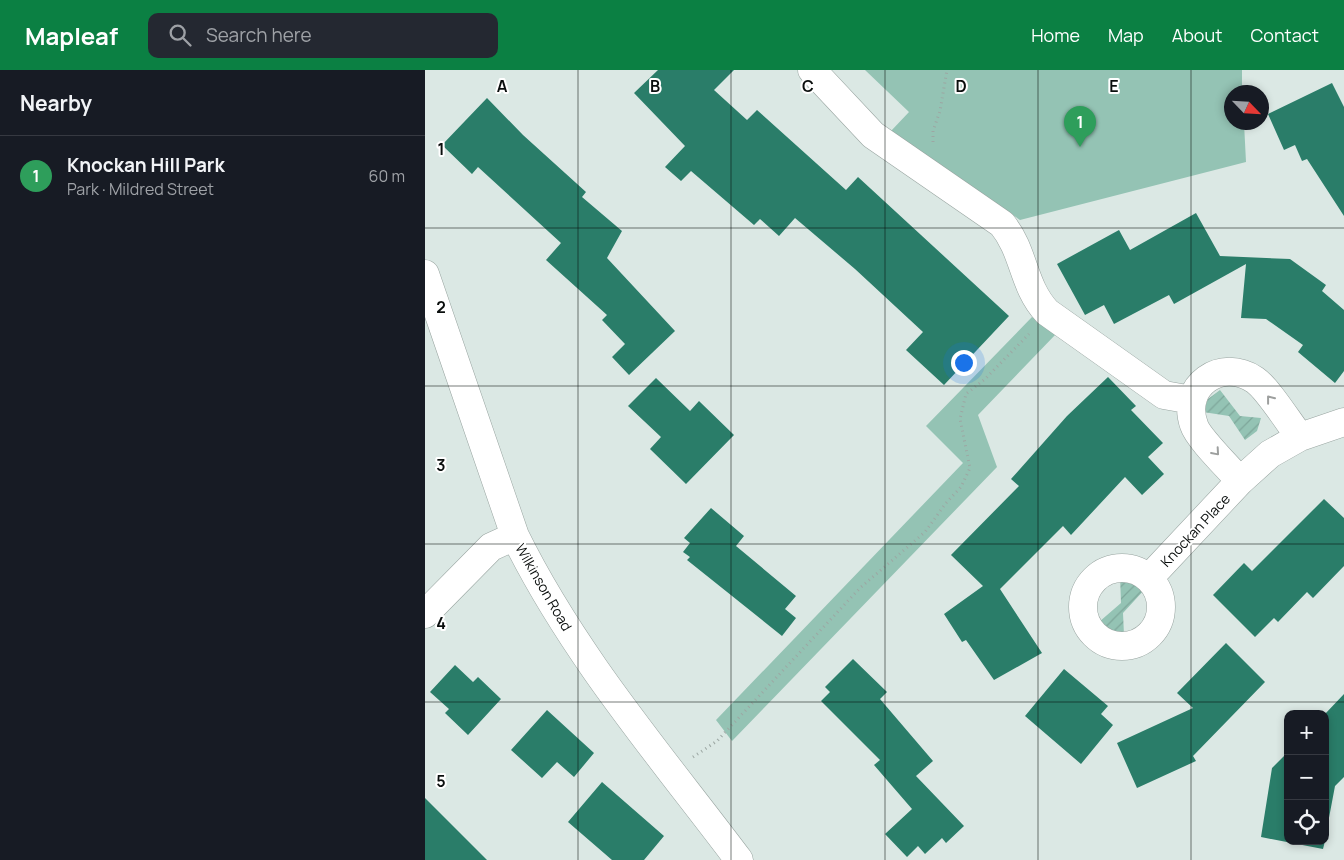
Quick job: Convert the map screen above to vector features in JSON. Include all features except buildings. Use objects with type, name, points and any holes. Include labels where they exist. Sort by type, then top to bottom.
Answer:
[{"type":"street","points":[[812,70],[873,135],[1002,224],[1014,238],[1034,298],[1047,312],[1164,395],[1192,400],[1200,384],[1212,375],[1233,371],[1255,380],[1300,437]]},
{"type":"street","name":"Wilkinson Road","points":[[425,274],[515,536],[545,592],[573,639],[739,860]]},
{"type":"street","name":"Knockan Place","points":[[1192,400],[1191,414],[1195,428],[1240,481]]},
{"type":"street","name":"Knockan Place","points":[[1149,578],[1240,481],[1270,454],[1300,437],[1344,422]]},
{"type":"street","points":[[425,614],[491,547],[515,536]]},
{"type":"path","points":[[938,180],[944,169],[942,160],[932,141],[947,70]]},
{"type":"path","points":[[691,758],[717,741],[860,588],[915,543],[961,487],[970,468],[961,419],[966,394],[1025,339]]},
{"type":"green space","points":[[865,70],[1242,70],[1242,85],[1224,85],[1224,130],[1244,130],[1246,162],[1020,220],[891,131],[909,112]]},
{"type":"green space","points":[[1032,317],[1056,334],[978,415],[997,467],[732,741],[716,720],[963,463],[926,426]]},
{"type":"green space","points":[[1220,390],[1240,416],[1261,418],[1257,431],[1245,440],[1229,416],[1203,412],[1208,399]]},
{"type":"green space","points":[[1120,576],[1134,580],[1145,589],[1123,613],[1124,635],[1110,632],[1099,622],[1121,603]]},
{"type":"place","name":"Knockan Hill Park","points":[[1080,147]]}]
